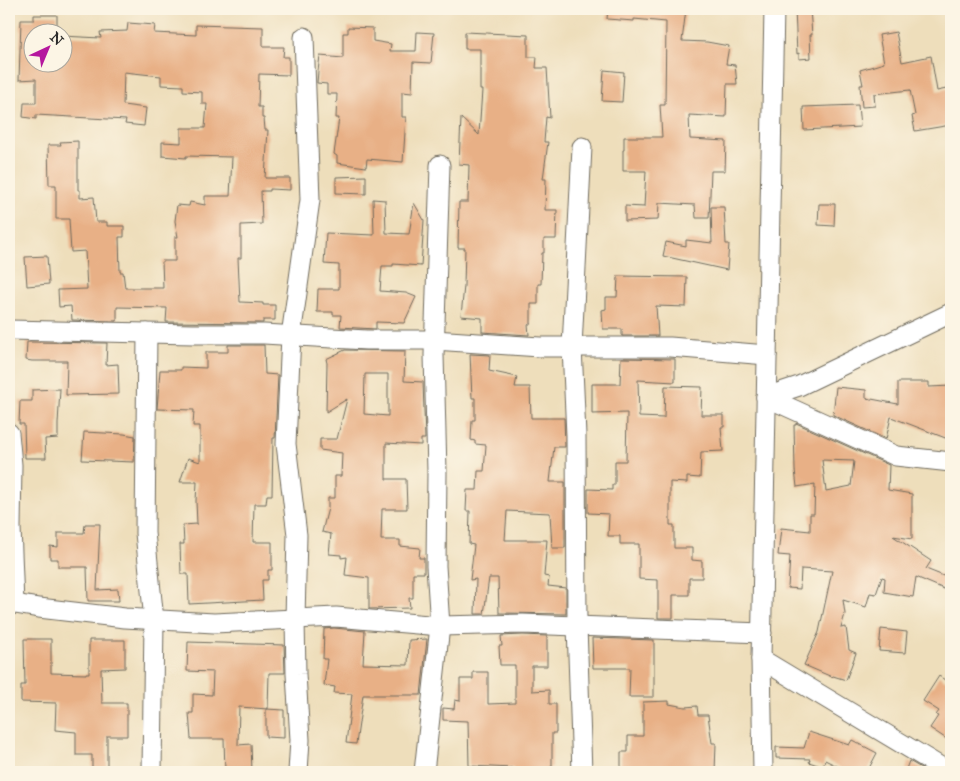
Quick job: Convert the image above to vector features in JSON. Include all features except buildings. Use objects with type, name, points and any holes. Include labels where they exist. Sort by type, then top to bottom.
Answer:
[{"type":"street","points":[[763,772],[761,659],[774,9]]},
{"type":"street","points":[[298,772],[300,740],[295,619],[297,535],[286,444],[291,336],[310,200],[304,37]]},
{"type":"street","points":[[582,147],[572,347],[576,435],[577,626],[582,772]]},
{"type":"street","points":[[424,772],[440,626],[436,566],[434,340],[440,166]]},
{"type":"street","points":[[766,397],[799,386],[951,313]]},
{"type":"street","points":[[9,330],[291,336],[366,340],[434,340],[540,347],[670,347],[767,355]]},
{"type":"street","points":[[147,333],[145,533],[154,620],[152,772]]},
{"type":"street","points":[[766,397],[896,456],[951,462]]},
{"type":"street","points":[[9,433],[12,465],[11,603],[39,608],[154,620],[214,623],[336,617],[440,626],[523,624],[762,633]]},
{"type":"street","points":[[761,659],[948,772]]}]
